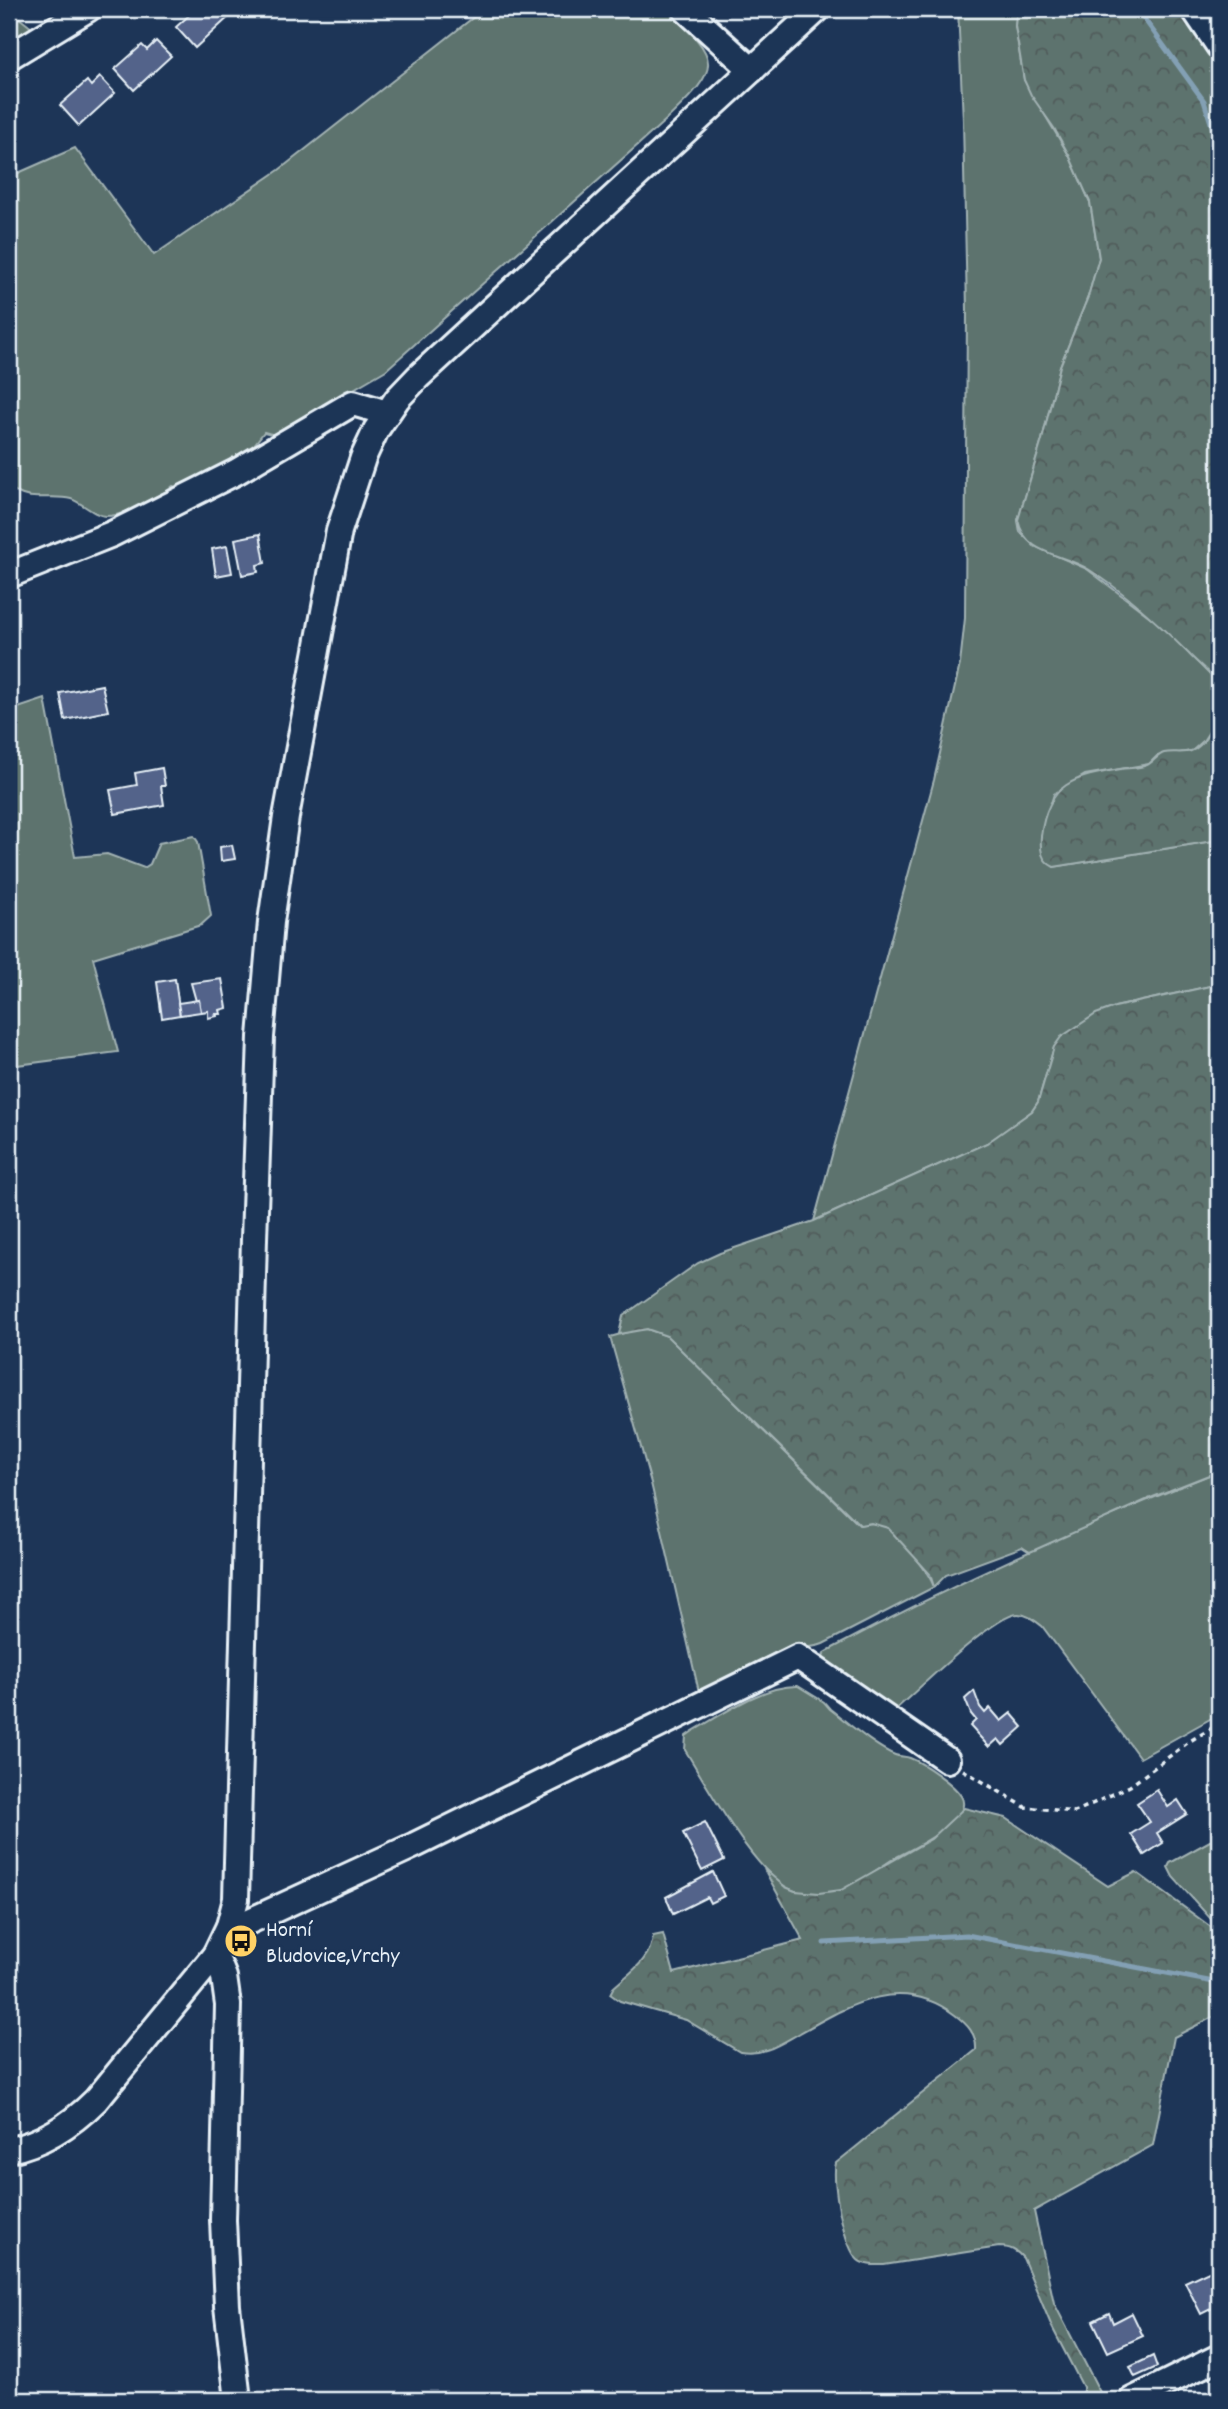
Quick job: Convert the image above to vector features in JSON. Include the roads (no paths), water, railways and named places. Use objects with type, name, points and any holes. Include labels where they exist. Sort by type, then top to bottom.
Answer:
[{"type":"street","points":[[685,9],[752,70]]},
{"type":"street","points":[[9,2150],[53,2135],[88,2109],[215,1955],[229,1927],[236,1899],[254,1239],[266,964],[286,817],[339,531],[363,458],[387,413],[418,377],[818,9]]},
{"type":"street","points":[[1195,9],[1219,46]]},
{"type":"street","points":[[9,57],[80,11]]},
{"type":"street","points":[[9,575],[112,534],[236,472],[352,402],[387,413]]},
{"type":"street","points":[[229,1927],[243,1924],[415,1845],[798,1657],[947,1760]]},
{"type":"street","points":[[215,1955],[228,1998],[224,2244],[238,2400]]},
{"type":"street","points":[[1132,2400],[1219,2357]]},
{"type":"waterway","points":[[1137,9],[1204,101],[1219,148]]},
{"type":"waterway","points":[[824,1943],[967,1935],[1219,1983]]},
{"type":"place","name":"Horní Bludovice,Vrchy","points":[[241,1941]]}]
